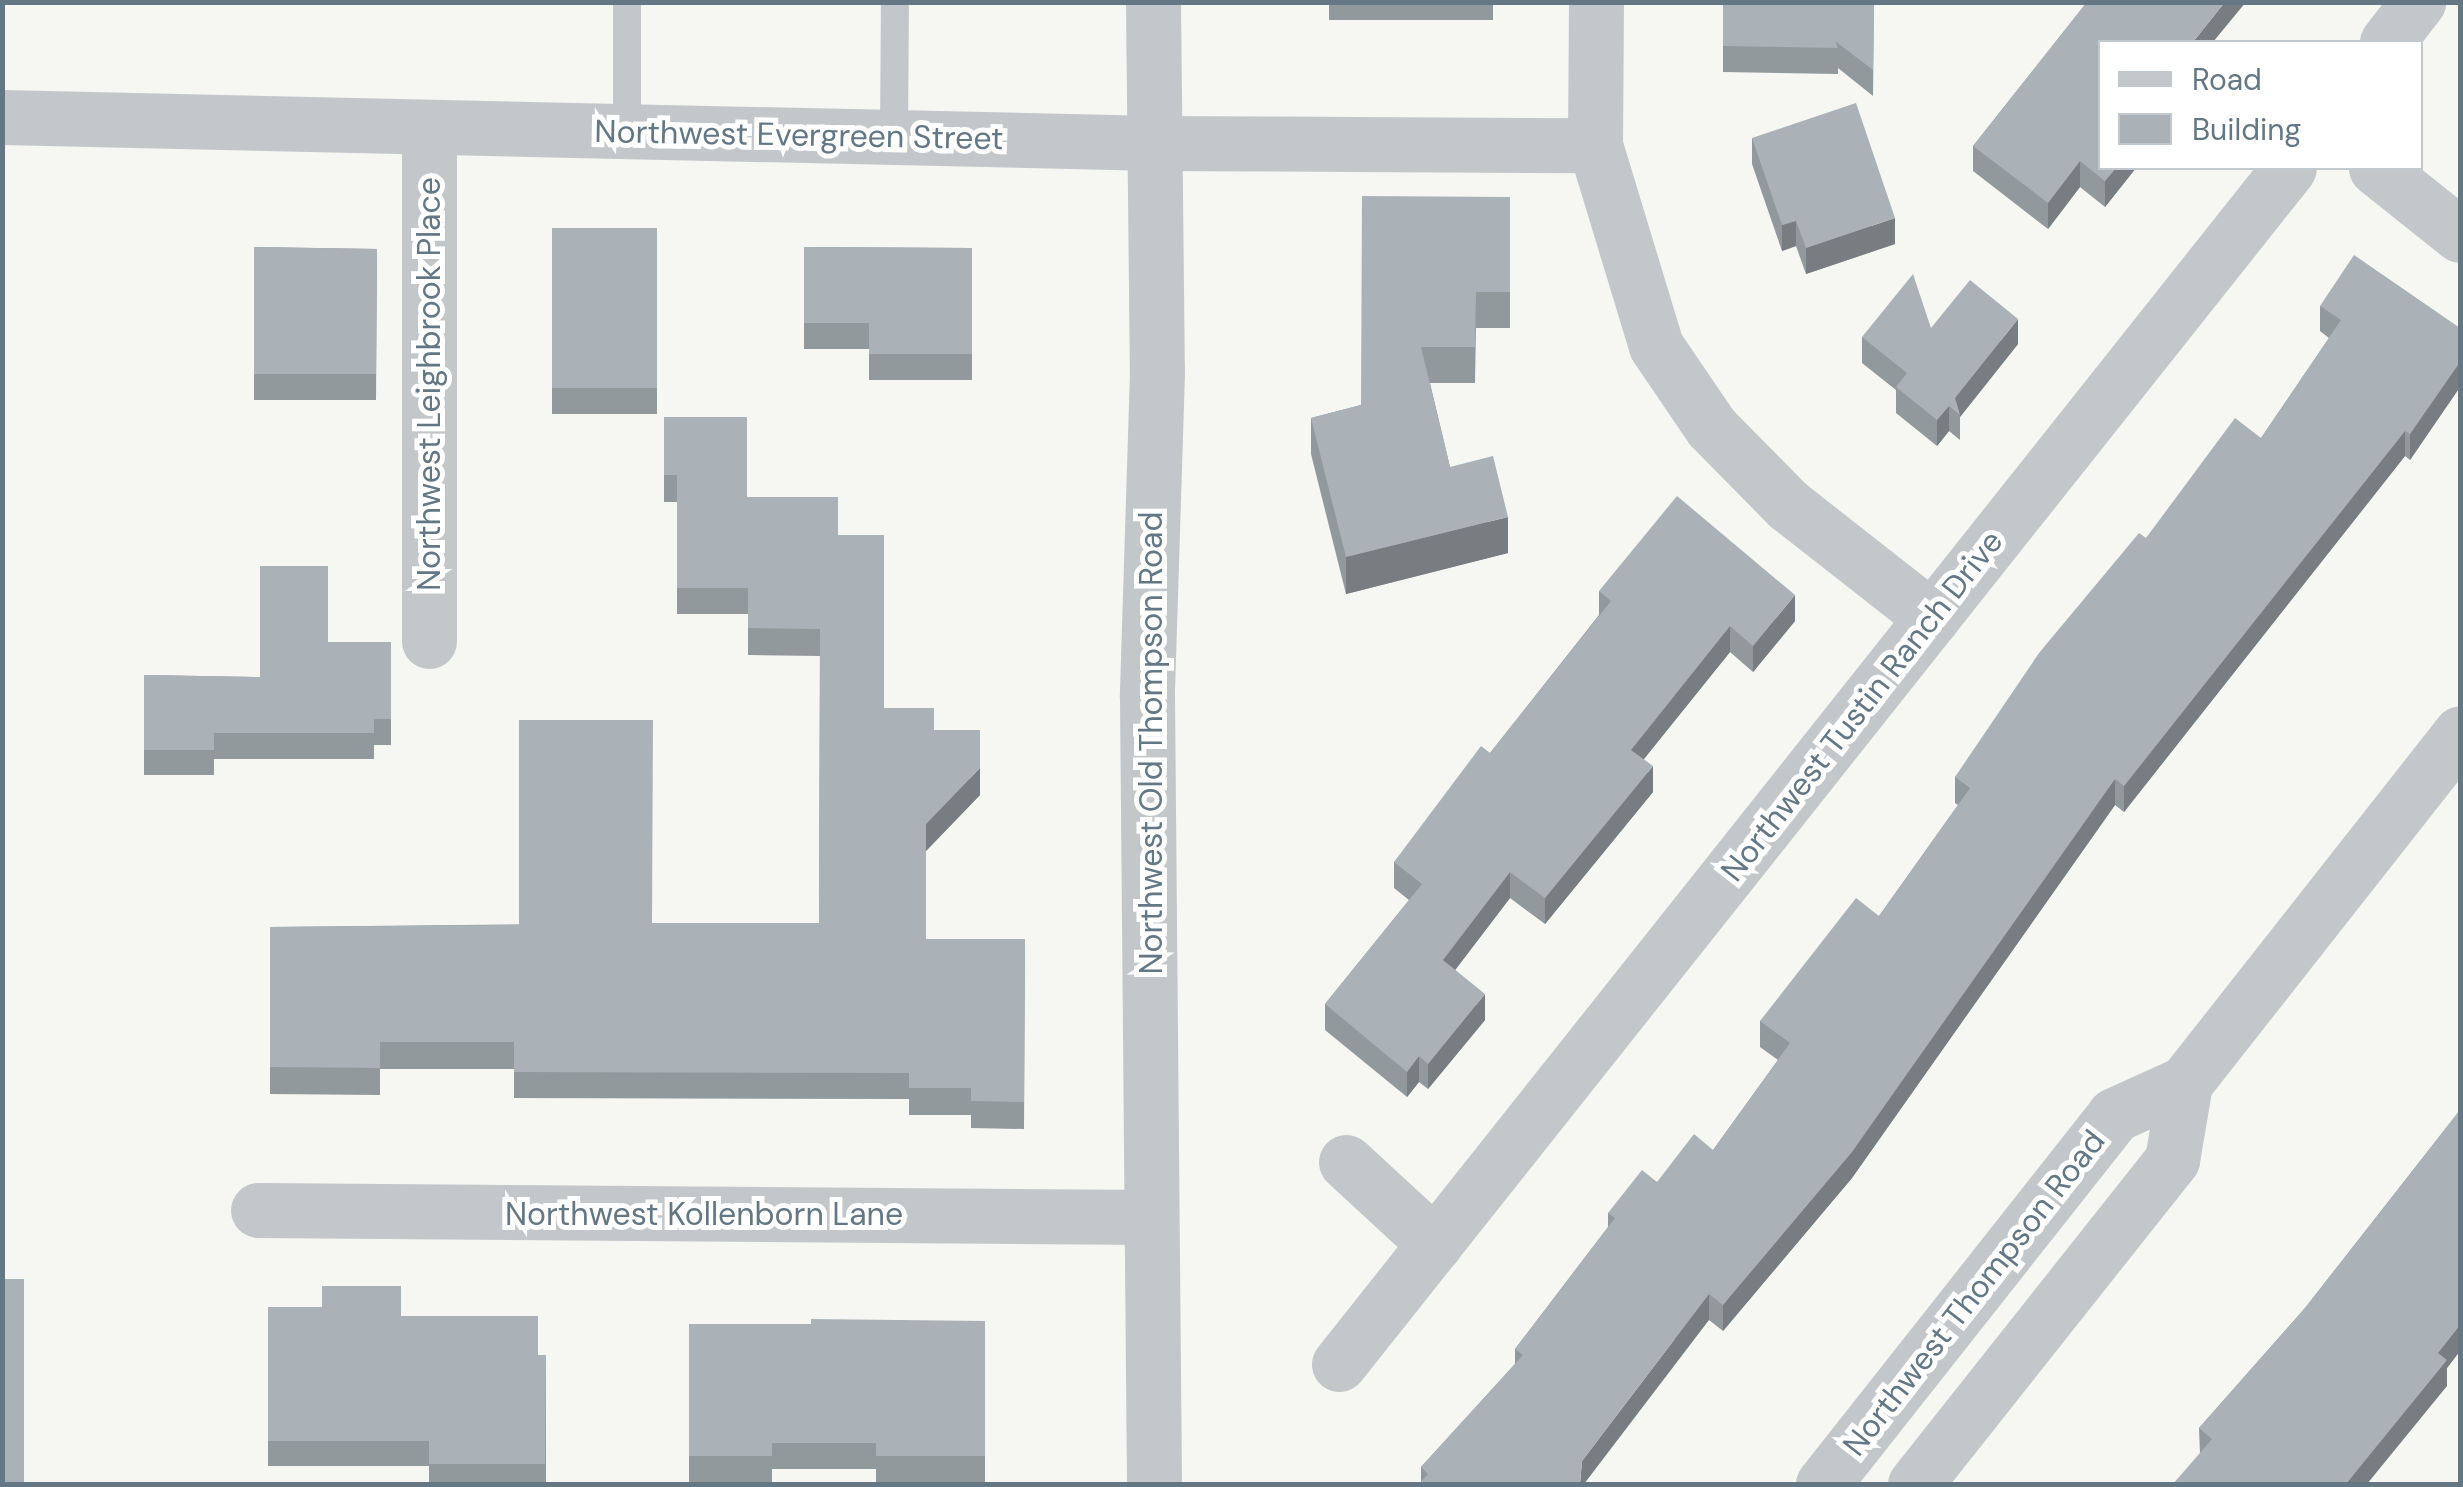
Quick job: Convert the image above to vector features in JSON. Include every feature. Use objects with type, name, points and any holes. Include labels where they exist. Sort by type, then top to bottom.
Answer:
[{"type":"street","name":"Northwest Old Thompson Road","points":[[1153,2],[1150,1218],[1154,1484]]},
{"type":"street","points":[[1596,2],[1595,145],[1656,346],[1711,427],[1788,505],[1932,618]]},
{"type":"street","points":[[2389,40],[2418,2]]},
{"type":"street","name":"Northwest Evergreen Street","points":[[2,117],[1155,143],[1595,145]]},
{"type":"street","name":"Northwest Leighbrook Place","points":[[428,641],[429,127]]},
{"type":"street","name":"Northwest Tustin Ranch Drive","points":[[1338,1364],[2287,170]]},
{"type":"street","points":[[2379,170],[2460,235]]},
{"type":"street","name":"Northwest Thompson Road","points":[[1823,1484],[2114,1115],[2185,1083],[2460,733]]},
{"type":"street","name":"Northwest Thompson Road","points":[[1915,1484],[2172,1160],[2185,1083]]},
{"type":"street","points":[[1346,1162],[1435,1244]]},
{"type":"street","name":"Northwest Kollenborn Lane","points":[[258,1210],[1150,1218]]},
{"type":"lane","points":[[627,2],[627,132]]},
{"type":"lane","points":[[894,137],[895,2]]},
{"type":"building","points":[[1723,2],[1874,2],[1873,70],[1835,41],[1838,48],[1723,46]]},
{"type":"building","points":[[2087,2],[2225,2],[2195,40],[2098,40],[2098,170],[2114,170],[2105,181],[2080,161],[2048,203],[1973,146]]},
{"type":"building","points":[[1856,103],[1895,218],[1806,248],[1796,221],[1782,225],[1752,138]]},
{"type":"building","points":[[1362,196],[1510,197],[1510,292],[1476,292],[1475,347],[1421,347],[1450,467],[1493,456],[1508,517],[1346,557],[1311,418],[1361,405]]},
{"type":"building","points":[[552,228],[657,228],[657,388],[552,388]]},
{"type":"building","points":[[254,247],[377,249],[376,374],[254,374]]},
{"type":"building","points":[[804,247],[972,248],[972,354],[869,354],[869,323],[804,323]]},
{"type":"building","points":[[2354,255],[2460,328],[2460,362],[2410,434],[2405,431],[2124,786],[2115,779],[1852,1152],[1723,1305],[1709,1294],[1582,1461],[1580,1484],[1419,1484],[1428,1474],[1421,1467],[1523,1355],[1515,1349],[1615,1218],[1608,1213],[1642,1170],[1657,1182],[1694,1134],[1713,1150],[1790,1043],[1760,1021],[1856,898],[1879,916],[1970,788],[1955,777],[2039,653],[2139,533],[2146,538],[2235,418],[2261,438],[2341,320],[2320,306]]},
{"type":"building","points":[[1913,274],[1931,328],[1970,280],[2018,319],[1955,398],[1960,415],[1949,406],[1937,420],[1896,387],[1907,373],[1862,337]]},
{"type":"building","points":[[664,417],[747,417],[747,497],[838,497],[838,535],[884,535],[884,708],[934,708],[934,730],[980,730],[980,768],[926,824],[926,939],[1025,939],[1024,1102],[971,1101],[971,1088],[909,1088],[909,1073],[514,1072],[514,1042],[380,1042],[380,1068],[270,1067],[270,927],[519,925],[519,720],[653,720],[652,923],[819,923],[820,629],[748,628],[748,588],[677,588],[677,475],[664,475]]},
{"type":"building","points":[[1677,496],[1795,595],[1753,646],[1730,626],[1631,750],[1653,766],[1545,898],[1510,872],[1443,960],[1485,994],[1428,1064],[1419,1056],[1407,1072],[1325,1004],[1422,884],[1394,862],[1481,746],[1490,753],[1611,601],[1599,591]]},
{"type":"building","points":[[260,566],[328,566],[328,642],[391,642],[391,719],[374,719],[374,733],[214,733],[214,750],[144,750],[144,675],[260,677]]},
{"type":"building","points":[[2460,1110],[2460,1325],[2438,1353],[2447,1360],[2346,1484],[2173,1484],[2212,1439],[2199,1428],[2305,1308]]},
{"type":"building","points":[[2,1279],[24,1279],[24,1484],[2,1484]]},
{"type":"building","points":[[322,1286],[401,1286],[401,1316],[538,1316],[538,1355],[546,1355],[545,1464],[429,1464],[429,1441],[268,1441],[268,1307],[322,1307]]},
{"type":"building","points":[[811,1319],[985,1321],[985,1456],[876,1456],[876,1443],[772,1443],[772,1456],[689,1456],[689,1324],[811,1324]]}]
